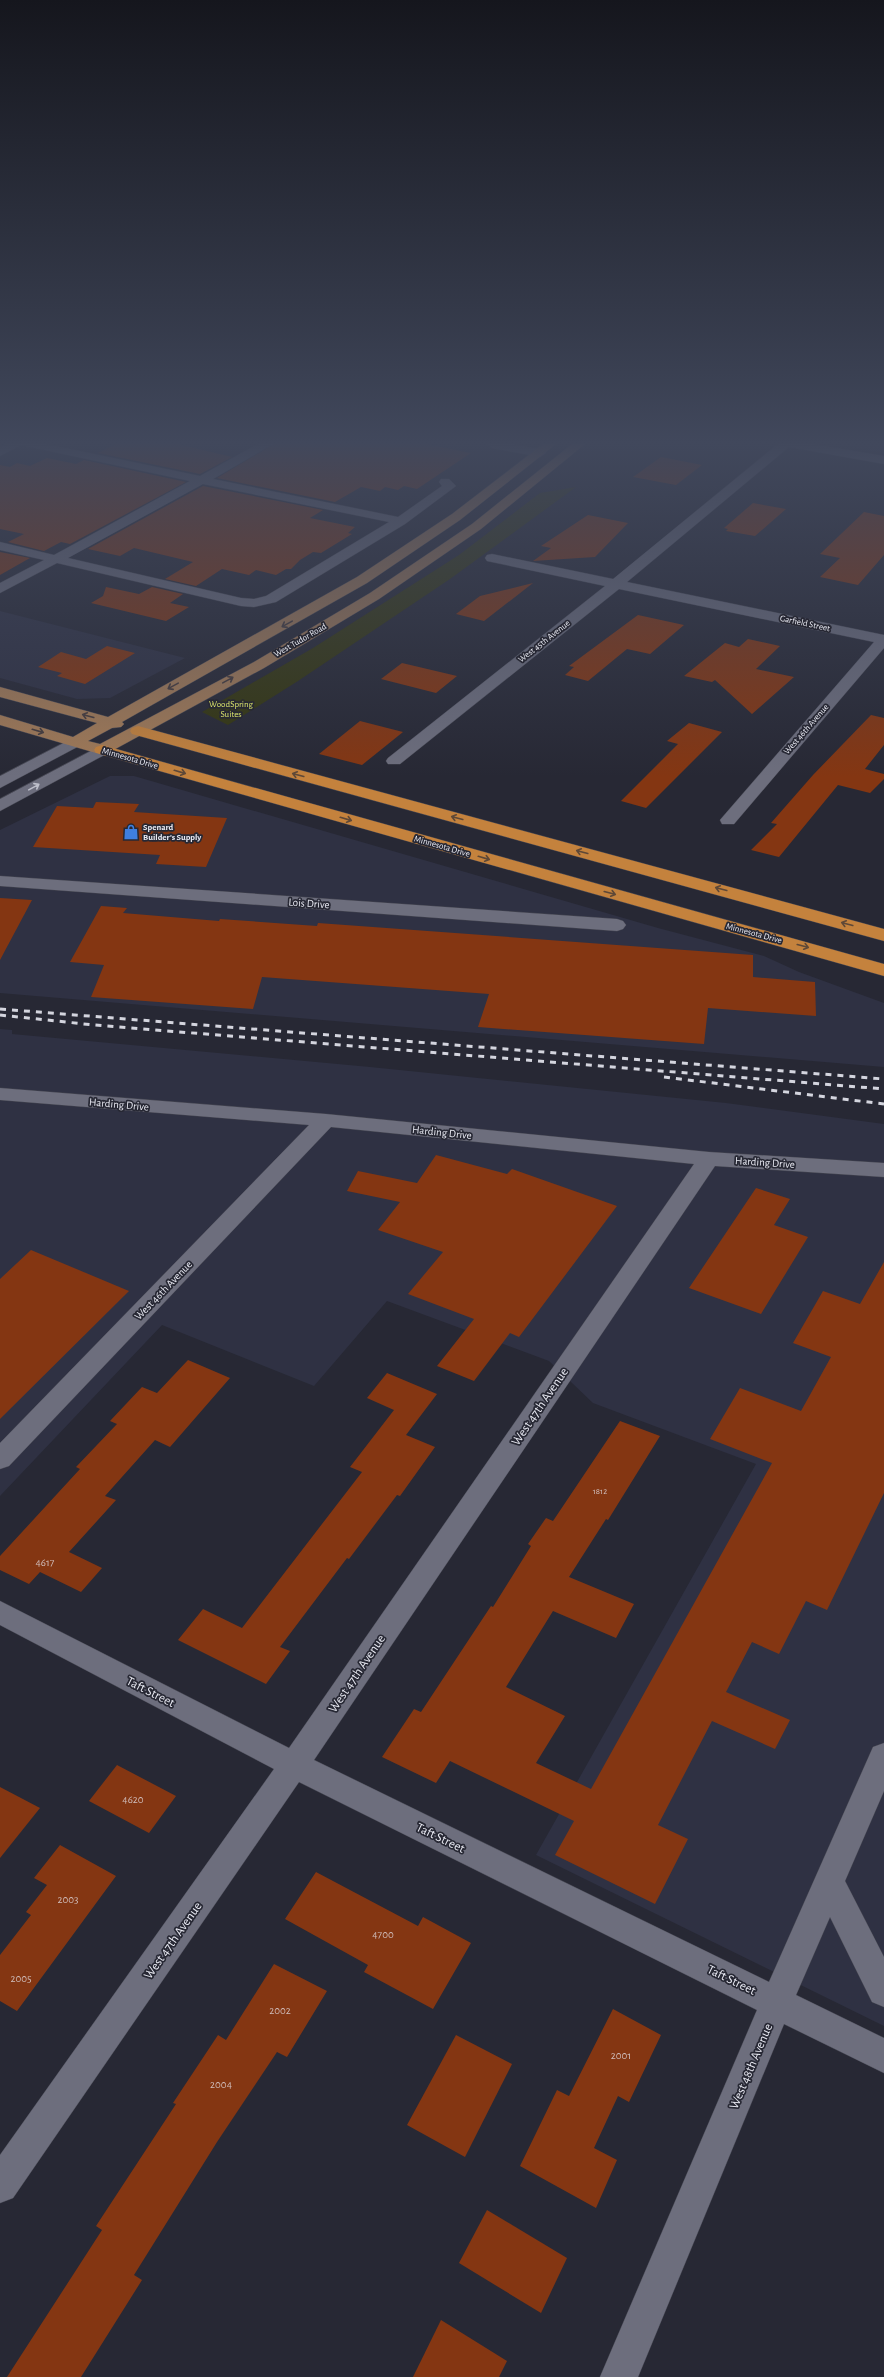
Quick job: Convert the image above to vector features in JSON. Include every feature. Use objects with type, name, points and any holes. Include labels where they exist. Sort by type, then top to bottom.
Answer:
[{"type":"highway","points":[[138,731],[884,935]]},
{"type":"highway","name":"Minnesota Drive","points":[[102,750],[884,970]]},
{"type":"main road","name":"West Tudor Road","points":[[75,742],[368,576],[399,555]]},
{"type":"main road","name":"West Tudor Road","points":[[102,750],[307,636],[411,573],[437,555]]},
{"type":"main road","points":[[0,692],[138,731]]},
{"type":"main road","name":"Minnesota Drive","points":[[0,720],[102,750]]},
{"type":"street","points":[[38,555],[241,602],[254,603],[271,598],[342,555]]},
{"type":"street","points":[[0,590],[63,555]]},
{"type":"street","name":"West 45th Avenue","points":[[394,760],[651,555]]},
{"type":"street","name":"Garfield Street","points":[[492,558],[884,639]]},
{"type":"street","name":"West 46th Avenue","points":[[728,820],[884,639]]},
{"type":"street","name":"West Tudor Road","points":[[0,783],[75,742]]},
{"type":"street","name":"West Tudor Road","points":[[0,806],[102,750]]},
{"type":"street","name":"Lois Drive","points":[[0,881],[617,925]]},
{"type":"street","name":"Harding Drive","points":[[0,1094],[326,1120],[709,1159],[884,1170]]},
{"type":"street","name":"West 46th Avenue","points":[[0,1459],[326,1120]]},
{"type":"street","name":"West 47th Avenue","points":[[0,2185],[294,1765],[709,1159]]},
{"type":"street","name":"Taft Street","points":[[0,1612],[294,1765],[884,2056]]},
{"type":"street","name":"West 48th Avenue","points":[[619,2377],[777,2002],[884,1756]]},
{"type":"street","points":[[829,1881],[884,1990]]},
{"type":"shaded area","points":[[0,611],[185,658],[110,698],[77,699],[0,678]]},
{"type":"shaded area","points":[[110,776],[134,776],[658,928],[764,956],[799,972],[884,1003],[884,1067],[0,993],[0,830]]},
{"type":"shaded area","points":[[0,1029],[12,1030],[12,1034],[370,1067],[726,1103],[884,1124],[884,2026],[536,1855],[756,1464],[593,1403],[549,1361],[387,1301],[314,1386],[162,1325],[0,1496]]},
{"type":"green space","name":"WoodSpring Suites","points":[[459,555],[483,555],[450,579],[298,681],[228,725],[202,712],[313,648]]},
{"type":"building","points":[[0,555],[15,555],[30,558],[0,575]]},
{"type":"building","points":[[163,555],[308,555],[300,560],[291,569],[286,569],[276,575],[256,570],[249,575],[222,569],[196,586],[165,579],[193,562]]},
{"type":"building","points":[[541,555],[597,555],[595,557],[533,561]]},
{"type":"building","points":[[825,555],[884,555],[858,585],[820,577],[840,558]]},
{"type":"building","points":[[533,583],[484,621],[456,614],[480,596]]},
{"type":"building","points":[[106,587],[139,594],[152,587],[183,594],[170,603],[189,607],[166,621],[91,603],[103,596]]},
{"type":"building","points":[[638,615],[684,625],[650,654],[627,649],[588,681],[565,675],[574,667],[569,666]]},
{"type":"building","points":[[748,639],[780,646],[756,669],[794,677],[752,714],[715,680],[712,682],[684,676],[725,643],[739,647]]},
{"type":"building","points":[[107,646],[135,653],[85,684],[57,676],[62,673],[38,667],[61,652],[86,659]]},
{"type":"building","points":[[402,663],[457,676],[436,693],[381,679]]},
{"type":"building","points":[[871,715],[884,718],[884,745],[865,769],[884,774],[884,779],[870,793],[838,785],[779,857],[751,850],[777,824],[771,823],[813,775]]},
{"type":"building","points":[[360,721],[403,732],[362,765],[319,754]]},
{"type":"building","points":[[689,723],[722,732],[646,808],[621,801],[678,744],[667,741]]},
{"type":"building","name":"Spenard Builder's Supply","points":[[96,802],[139,804],[134,812],[227,818],[206,867],[156,864],[160,855],[33,847],[57,806],[93,808]]},
{"type":"building","points":[[0,898],[32,900],[0,960]]},
{"type":"building","points":[[101,906],[127,908],[123,913],[219,921],[220,919],[317,926],[318,923],[753,955],[753,977],[815,982],[816,1016],[708,1008],[704,1044],[478,1027],[489,994],[262,977],[253,1009],[91,997],[104,965],[70,962]]},
{"type":"building","points":[[436,1155],[507,1174],[512,1169],[617,1206],[519,1337],[510,1333],[474,1381],[437,1366],[474,1319],[408,1294],[443,1252],[378,1230],[400,1202],[347,1191],[358,1171],[417,1183]]},
{"type":"building","points":[[756,1188],[790,1199],[774,1225],[808,1237],[761,1314],[689,1288]]},
{"type":"building","points":[[31,1250],[129,1291],[0,1419],[0,1279]]},
{"type":"building","points":[[884,1262],[884,1493],[827,1610],[806,1601],[779,1654],[752,1642],[726,1692],[790,1720],[775,1749],[712,1721],[658,1825],[688,1839],[655,1904],[555,1855],[574,1821],[450,1761],[436,1783],[382,1757],[414,1709],[421,1712],[491,1606],[493,1607],[531,1546],[528,1544],[546,1518],[553,1521],[620,1421],[660,1436],[608,1520],[606,1519],[569,1577],[634,1604],[616,1638],[553,1611],[506,1687],[565,1716],[536,1763],[591,1789],[772,1463],[710,1439],[740,1388],[801,1411],[831,1357],[793,1343],[823,1291],[860,1304]]},
{"type":"building","points":[[188,1360],[230,1378],[170,1447],[155,1440],[105,1496],[116,1500],[69,1552],[102,1568],[81,1592],[40,1572],[29,1584],[0,1570],[0,1556],[80,1469],[76,1467],[117,1424],[110,1421],[142,1387],[157,1393]]},
{"type":"building","points":[[387,1373],[437,1394],[406,1435],[435,1447],[400,1496],[397,1495],[280,1647],[290,1651],[266,1684],[178,1640],[203,1609],[242,1628],[362,1472],[350,1467],[394,1410],[367,1398]]},
{"type":"building","points":[[117,1765],[176,1796],[149,1833],[89,1801]]},
{"type":"building","points":[[0,1787],[40,1808],[0,1858]]},
{"type":"building","points":[[60,1845],[116,1876],[17,2011],[0,2001],[0,1955],[31,1915],[26,1912],[47,1885],[34,1878]]},
{"type":"building","points":[[316,1872],[418,1926],[423,1917],[471,1943],[433,2009],[364,1972],[368,1965],[285,1919]]},
{"type":"building","points":[[274,1964],[327,1991],[287,2057],[277,2052],[217,2142],[134,2275],[142,2280],[81,2377],[7,2377],[102,2230],[96,2226],[176,2104],[173,2103],[218,2035],[226,2040]]},
{"type":"building","points":[[613,2009],[661,2035],[629,2102],[618,2096],[594,2148],[617,2160],[596,2208],[520,2166],[557,2090],[569,2096]]},
{"type":"building","points":[[456,2035],[512,2064],[465,2157],[407,2125]]},
{"type":"building","points":[[487,2210],[567,2258],[541,2313],[459,2263]]},
{"type":"building","points":[[441,2320],[507,2361],[499,2377],[413,2377]]},
{"type":"railway","points":[[0,1009],[884,1079]]},
{"type":"railway","points":[[0,1015],[94,1025],[884,1089]]},
{"type":"railway","points":[[664,1077],[884,1104]]},
{"type":"place","name":"Spenard Builder's Supply","points":[[131,832]]}]
